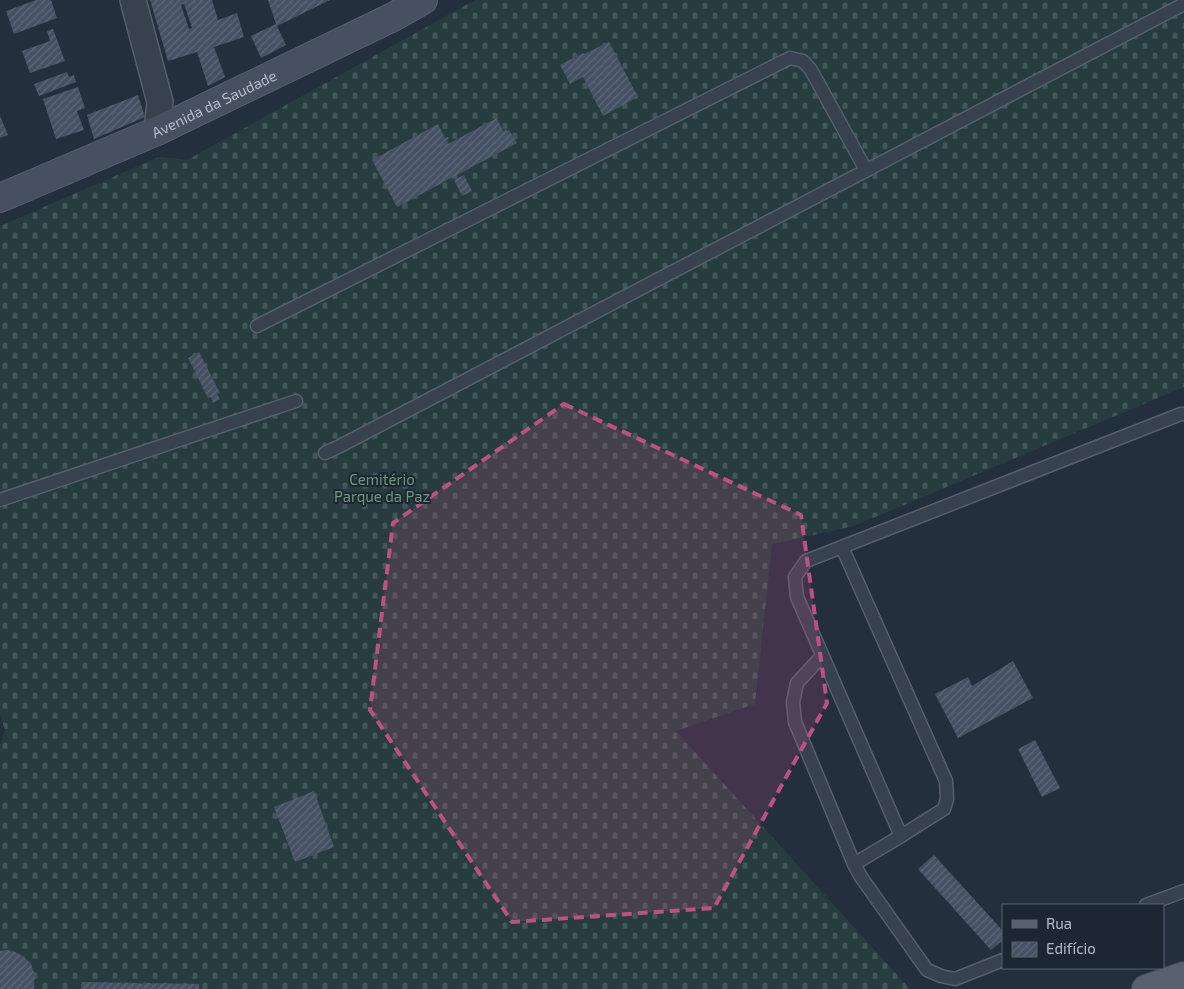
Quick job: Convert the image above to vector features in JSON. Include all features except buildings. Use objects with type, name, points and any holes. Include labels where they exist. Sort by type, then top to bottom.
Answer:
[{"type":"street","points":[[133,0],[164,119]]},
{"type":"street","name":"Avenida da Saudade","points":[[0,198],[393,8],[423,0]]},
{"type":"lane","points":[[324,453],[1184,4]]},
{"type":"lane","points":[[257,326],[790,58],[803,61],[812,70],[866,170]]},
{"type":"lane","points":[[0,500],[296,401]]},
{"type":"lane","points":[[900,836],[796,597],[794,577],[806,561],[1184,414]]},
{"type":"lane","points":[[842,547],[946,781],[947,799],[944,809],[854,864]]},
{"type":"lane","points":[[822,656],[797,683],[793,702],[795,722],[854,864],[927,970],[955,979],[1002,960]]},
{"type":"lane","points":[[1149,904],[1184,892]]},
{"type":"highlighted area","points":[[564,404],[801,515],[827,703],[714,908],[512,922],[370,710],[393,523]]},
{"type":"green space","name":"Cemitério Parque da Paz","points":[[475,0],[1184,0],[1184,387],[854,526],[772,544],[755,704],[676,731],[910,989],[0,989],[0,745],[5,730],[0,715],[0,226],[159,157],[187,160]]}]
